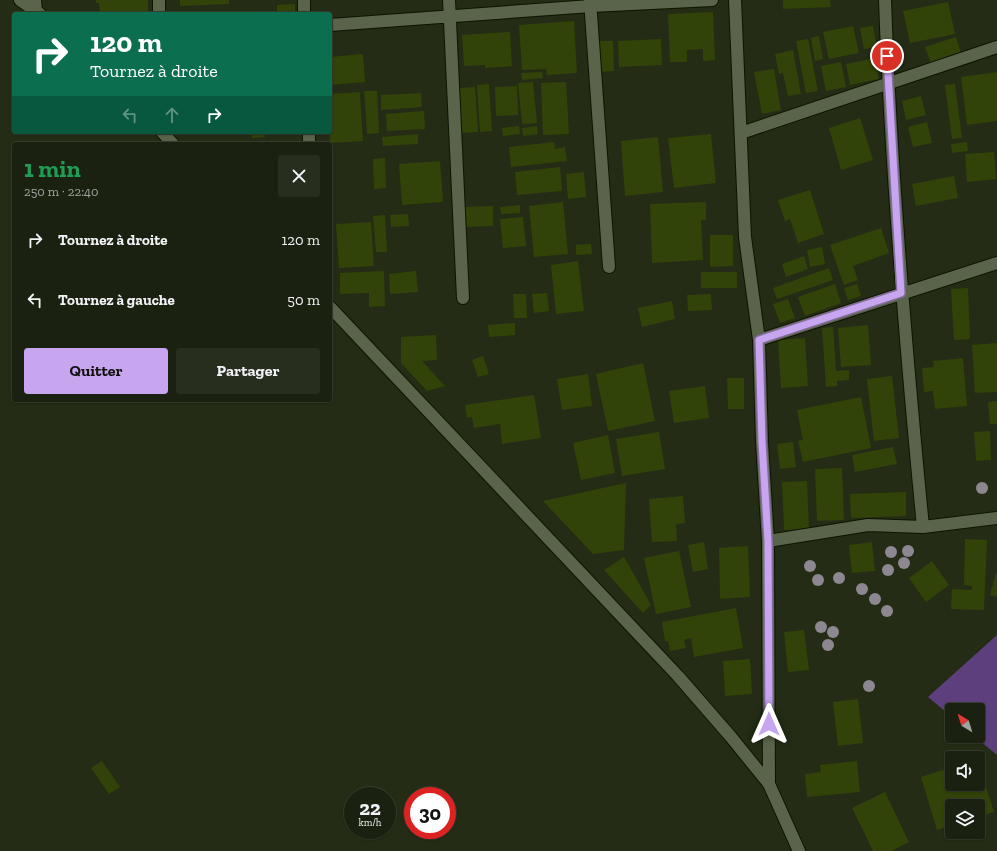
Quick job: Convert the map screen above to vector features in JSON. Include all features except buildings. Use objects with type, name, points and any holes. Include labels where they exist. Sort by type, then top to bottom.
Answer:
[{"type":"street","points":[[20,0],[37,8]]},
{"type":"street","points":[[159,0],[160,12]]},
{"type":"street","points":[[304,0],[304,12]]},
{"type":"street","points":[[449,0],[463,298]]},
{"type":"street","points":[[332,25],[450,17],[590,3],[712,0]]},
{"type":"street","points":[[735,0],[745,237],[759,340],[762,442],[768,541],[769,784]]},
{"type":"street","points":[[885,0],[888,84],[901,293],[923,527]]},
{"type":"street","points":[[590,3],[609,267]]},
{"type":"street","points":[[741,133],[997,47]]},
{"type":"street","points":[[164,134],[171,142]]},
{"type":"street","points":[[759,340],[997,263]]},
{"type":"street","points":[[332,309],[678,676],[731,737],[769,784],[799,851]]},
{"type":"street","points":[[768,541],[868,525],[923,527],[997,518]]},
{"type":"shaded area","points":[[997,635],[997,755],[982,743],[985,743],[985,703],[945,703],[945,711],[928,697]]},
{"type":"route","points":[[769,724],[768,541],[762,442],[759,340],[901,293],[887,56]]}]
